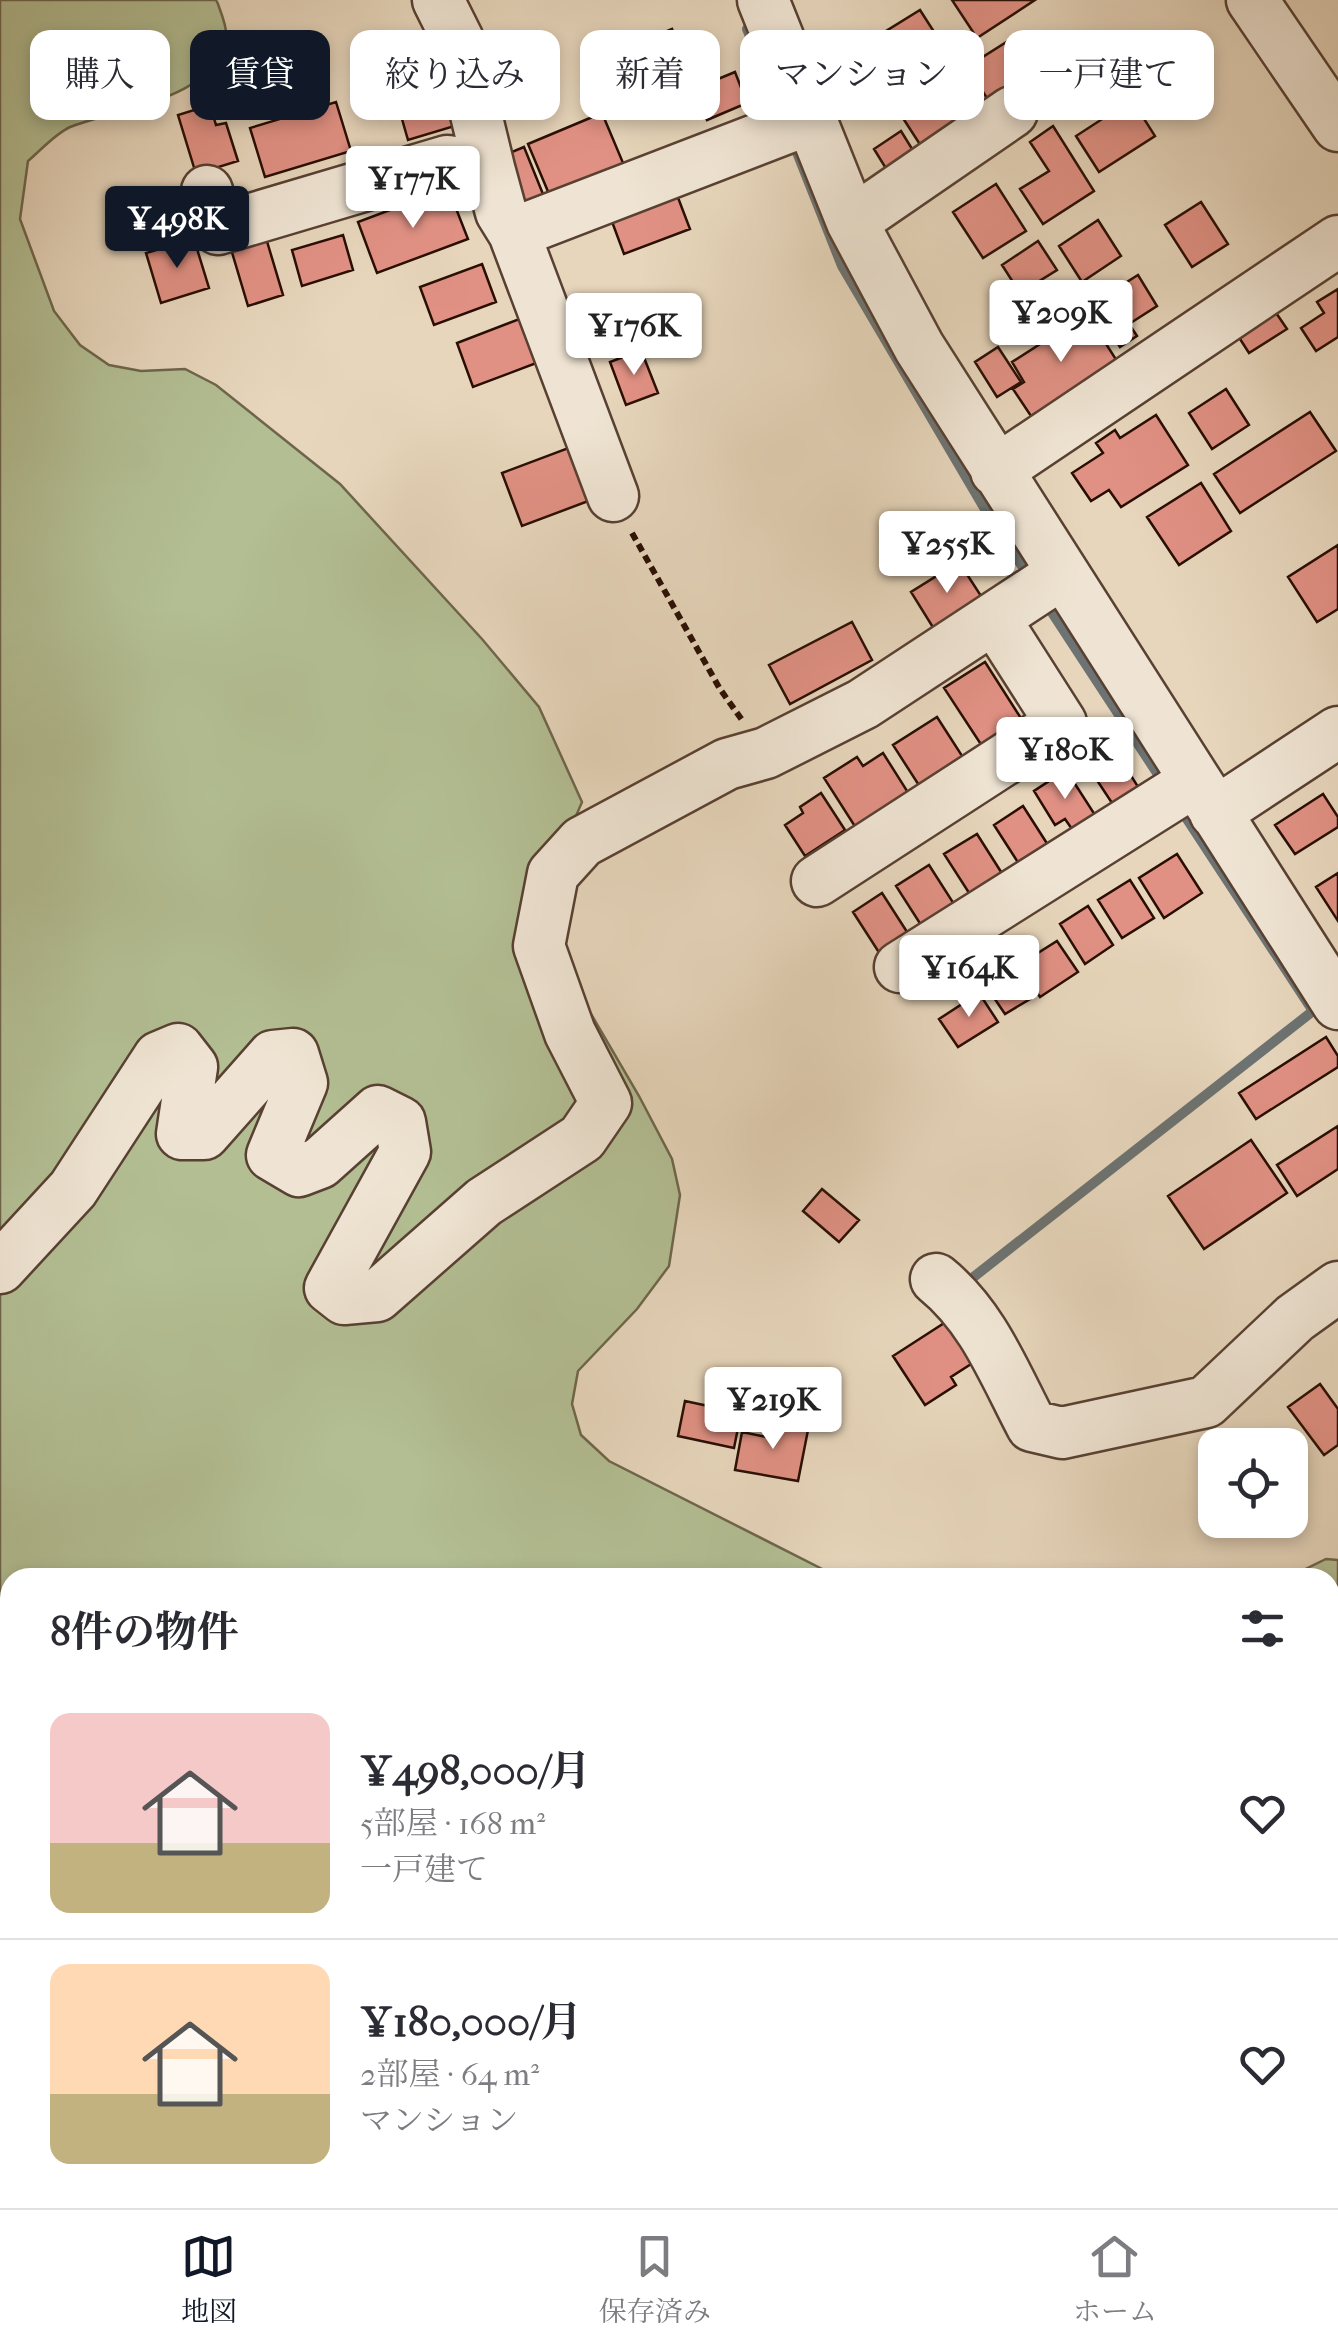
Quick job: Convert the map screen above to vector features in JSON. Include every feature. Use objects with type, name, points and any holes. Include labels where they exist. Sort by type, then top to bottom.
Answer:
[{"type":"street","points":[[438,0],[458,40],[500,212],[514,233],[613,496]]},
{"type":"street","points":[[763,0],[775,30]]},
{"type":"street","points":[[1252,0],[1338,126]]},
{"type":"street","points":[[852,222],[1004,118]]},
{"type":"street","points":[[514,233],[807,120]]},
{"type":"street","points":[[810,120],[852,222],[919,347],[1338,1004]]},
{"type":"street","points":[[207,191],[218,228],[448,161],[489,168]]},
{"type":"street","points":[[996,471],[1338,241]]},
{"type":"street","points":[[0,1268],[73,1188],[159,1056],[178,1049],[192,1067],[182,1134],[204,1134],[273,1056],[294,1054],[302,1083],[272,1155],[300,1171],[320,1164],[378,1111],[400,1122],[405,1152],[330,1288],[344,1299],[377,1296],[484,1202],[582,1138],[606,1104],[570,1033],[539,946],[553,874],[582,842],[727,764],[766,753],[863,704],[1061,574]]},
{"type":"street","points":[[817,880],[1061,722],[994,618]]},
{"type":"street","points":[[900,967],[1205,797],[1331,753]]},
{"type":"street","points":[[936,1278],[960,1298],[979,1323],[1032,1426],[1062,1433],[1206,1402],[1296,1318],[1338,1287]]},
{"type":"path","points":[[613,496],[720,689],[766,753]]},
{"type":"green space","points":[[0,0],[216,0],[225,30],[190,30],[190,86],[170,95],[170,30],[30,30],[30,120],[93,120],[70,127],[28,161],[20,219],[54,311],[80,345],[109,365],[141,371],[185,369],[216,385],[340,484],[539,707],[582,802],[570,830],[525,901],[639,1096],[672,1159],[680,1195],[669,1266],[637,1309],[578,1371],[572,1404],[581,1435],[609,1461],[820,1568],[0,1568]]},
{"type":"green space","points":[[1326,1559],[1338,1560],[1338,1568],[1308,1568]]},
{"type":"building","points":[[952,0],[1035,0],[984,33],[984,30],[972,30]]},
{"type":"building","points":[[920,10],[933,30],[888,30]]},
{"type":"building","points":[[1004,44],[1004,94],[990,103],[984,94],[984,56]]},
{"type":"building","points":[[735,72],[740,85],[740,106],[720,114],[720,78]]},
{"type":"building","points":[[336,102],[351,151],[265,177],[250,128],[276,120],[330,120],[330,104]]},
{"type":"building","points":[[190,111],[190,120],[226,123],[238,161],[196,174],[178,115]]},
{"type":"building","points":[[402,120],[456,120],[458,125],[408,140]]},
{"type":"building","points":[[585,120],[605,120],[626,170],[552,201],[528,144]]},
{"type":"building","points":[[904,120],[962,120],[921,146]]},
{"type":"building","points":[[1101,120],[1145,120],[1155,136],[1099,172],[1076,136]]},
{"type":"building","points":[[1053,126],[1094,191],[1043,224],[1020,189],[1049,171],[1030,142]]},
{"type":"building","points":[[901,131],[917,157],[890,175],[874,149]]},
{"type":"building","points":[[524,147],[547,204],[523,214],[500,157]]},
{"type":"building","points":[[996,184],[1026,231],[983,258],[953,212]]},
{"type":"building","points":[[448,188],[468,239],[377,273],[358,222]]},
{"type":"building","points":[[677,195],[690,229],[624,254],[611,219]]},
{"type":"building","points":[[1201,202],[1228,244],[1192,267],[1165,225]]},
{"type":"building","points":[[1098,220],[1121,256],[1082,282],[1059,246]]},
{"type":"building","points":[[343,235],[353,270],[302,286],[292,250]]},
{"type":"building","points":[[266,238],[283,295],[248,306],[231,249]]},
{"type":"building","points":[[194,239],[209,288],[161,303],[146,253]]},
{"type":"building","points":[[1038,241],[1057,270],[1020,293],[1002,265]]},
{"type":"building","points":[[482,264],[496,302],[434,325],[420,287]]},
{"type":"building","points":[[1138,275],[1157,306],[1129,324],[1137,336],[1120,347],[1092,304]]},
{"type":"building","points":[[1338,289],[1338,337],[1316,351],[1301,328],[1324,313],[1317,302]]},
{"type":"building","points":[[1270,304],[1287,329],[1249,353],[1233,328]]},
{"type":"building","points":[[1087,314],[1117,361],[1031,416],[1013,389],[1024,382],[1012,362]]},
{"type":"building","points":[[522,318],[539,362],[473,387],[457,343]]},
{"type":"building","points":[[998,347],[1021,382],[997,397],[975,362]]},
{"type":"building","points":[[641,350],[658,393],[626,405],[610,362]]},
{"type":"building","points":[[1226,389],[1249,425],[1212,449],[1189,413]]},
{"type":"building","points":[[1310,412],[1336,451],[1240,513],[1214,474]]},
{"type":"building","points":[[1156,415],[1188,465],[1121,507],[1109,490],[1091,501],[1072,473],[1103,453],[1096,443],[1115,430],[1120,438]]},
{"type":"building","points":[[571,447],[591,500],[522,526],[502,473]]},
{"type":"building","points":[[1201,483],[1231,531],[1179,565],[1147,517]]},
{"type":"building","points":[[1338,545],[1338,609],[1317,622],[1288,577]]},
{"type":"building","points":[[959,562],[983,599],[934,629],[911,592]]},
{"type":"building","points":[[852,622],[872,660],[790,704],[769,665]]},
{"type":"building","points":[[985,662],[1024,723],[984,749],[944,688]]},
{"type":"building","points":[[937,717],[966,762],[922,790],[893,745]]},
{"type":"building","points":[[1110,742],[1140,790],[1114,806],[1083,759]]},
{"type":"building","points":[[883,753],[909,794],[856,828],[824,778],[857,757],[863,766]]},
{"type":"building","points":[[1066,770],[1097,818],[1074,832],[1065,819],[1055,825],[1034,791]]},
{"type":"building","points":[[821,793],[845,830],[805,856],[785,825],[803,813],[800,807]]},
{"type":"building","points":[[1323,794],[1338,817],[1338,827],[1295,854],[1275,825]]},
{"type":"building","points":[[1023,806],[1048,845],[1019,864],[994,825]]},
{"type":"building","points":[[977,834],[1003,875],[971,896],[944,854]]},
{"type":"building","points":[[1177,854],[1202,893],[1164,918],[1139,878]]},
{"type":"building","points":[[929,865],[954,904],[921,925],[896,886]]},
{"type":"building","points":[[1338,873],[1338,921],[1316,887]]},
{"type":"building","points":[[1130,880],[1154,918],[1122,938],[1098,900]]},
{"type":"building","points":[[882,893],[909,935],[880,954],[853,912]]},
{"type":"building","points":[[1088,906],[1113,945],[1085,964],[1060,924]]},
{"type":"building","points":[[1057,941],[1078,972],[1040,997],[1019,965]]},
{"type":"building","points":[[1003,958],[1030,999],[1005,1014],[978,974]]},
{"type":"building","points":[[979,993],[998,1022],[958,1047],[939,1019]]},
{"type":"building","points":[[1326,1037],[1338,1056],[1338,1067],[1256,1119],[1239,1093]]},
{"type":"building","points":[[1338,1126],[1338,1169],[1297,1196],[1277,1165]]},
{"type":"building","points":[[1251,1140],[1287,1193],[1204,1249],[1168,1196]]},
{"type":"building","points":[[822,1189],[859,1220],[839,1242],[803,1211]]},
{"type":"building","points":[[952,1318],[979,1359],[951,1377],[956,1385],[925,1405],[893,1356]]},
{"type":"building","points":[[1320,1384],[1338,1409],[1338,1445],[1324,1455],[1308,1428],[1304,1428],[1288,1407]]},
{"type":"building","points":[[685,1401],[741,1413],[734,1448],[678,1436]]},
{"type":"building","points":[[770,1423],[808,1430],[798,1481],[735,1470],[742,1432],[767,1437]]},
{"type":"waterway","points":[[796,150],[842,266],[1024,569]]},
{"type":"waterway","points":[[1051,611],[1159,776]]},
{"type":"waterway","points":[[971,1279],[1313,1011],[1185,816]]}]
